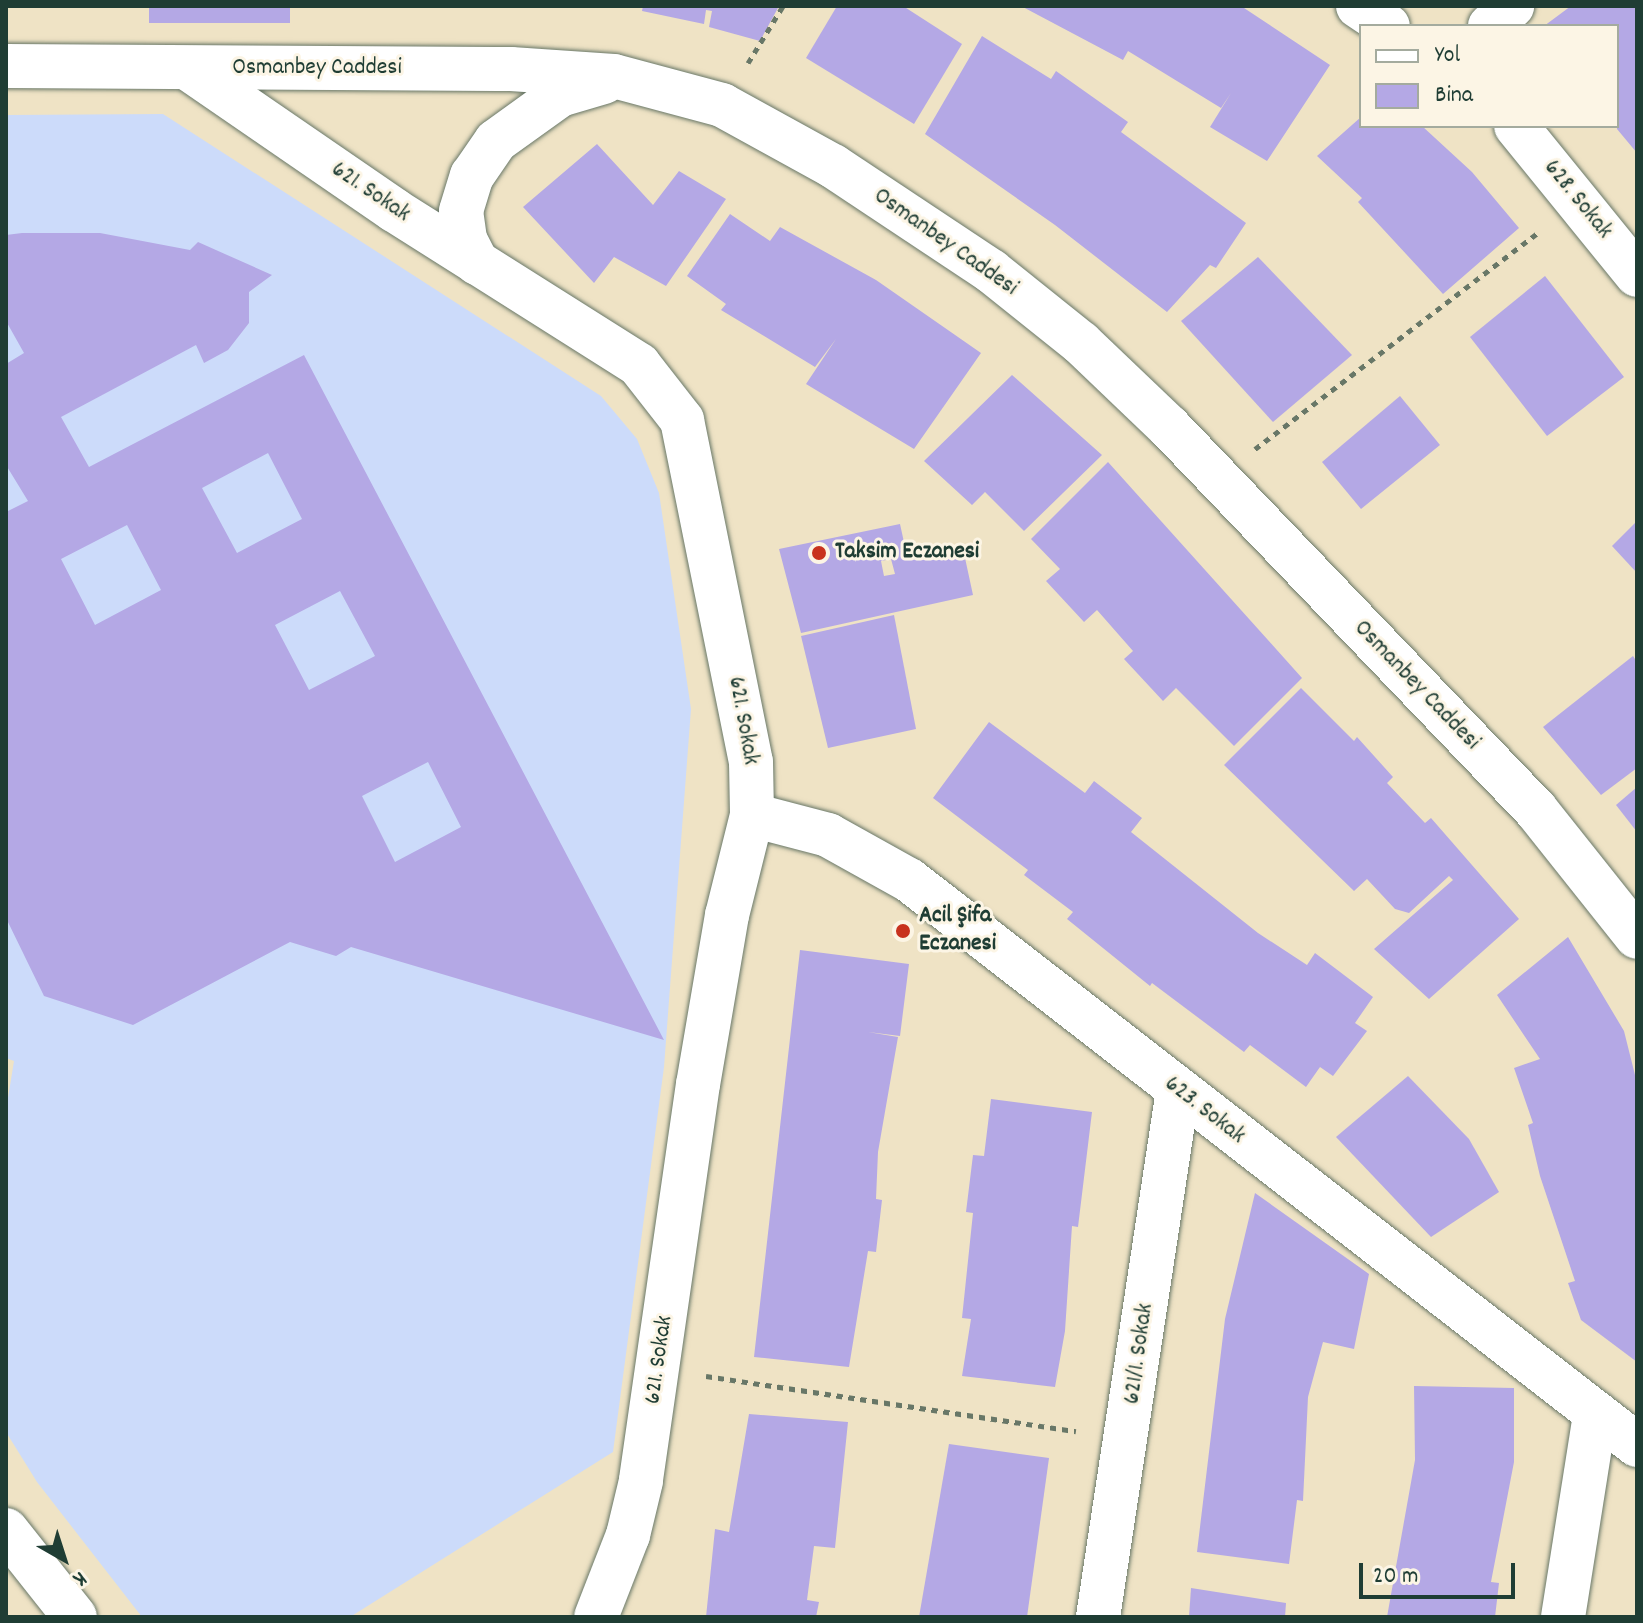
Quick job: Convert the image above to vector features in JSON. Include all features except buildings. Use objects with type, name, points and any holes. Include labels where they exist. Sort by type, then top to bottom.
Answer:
[{"type":"street","points":[[1358,6],[1385,24]]},
{"type":"street","points":[[1492,24],[1512,6]]},
{"type":"street","name":"Osmanbey Caddesi","points":[[6,66],[511,69],[618,78],[722,105],[833,166],[991,271],[1081,343],[1536,810],[1637,937]]},
{"type":"street","name":"621. Sokak","points":[[189,69],[477,263],[639,365],[682,420],[751,762],[752,815],[727,915],[698,1084],[659,1369],[628,1535],[596,1617]]},
{"type":"street","points":[[477,263],[465,239],[461,211],[472,176],[496,141],[560,95],[618,78]]},
{"type":"street","name":"628. Sokak","points":[[1518,128],[1637,275]]},
{"type":"street","name":"623. Sokak","points":[[752,815],[828,835],[909,880],[1595,1416],[1637,1445]]},
{"type":"street","name":"621/1. Sokak","points":[[1098,1617],[1128,1438],[1178,1090]]},
{"type":"street","points":[[1563,1617],[1595,1416]]},
{"type":"street","points":[[6,1530],[75,1617]]},
{"type":"path","points":[[722,105],[783,6]]},
{"type":"path","points":[[1215,479],[1578,202]]},
{"type":"path","points":[[659,1369],[1128,1438]]},
{"type":"shaded area","points":[[163,114],[601,396],[637,439],[659,493],[691,709],[664,1067],[613,1452],[350,1617],[142,1617],[37,1482],[6,1432],[6,1110],[14,1061],[6,1058],[6,115]]},
{"type":"place","name":"Taksim Eczanesi","points":[[819,553]]},
{"type":"place","name":"Acil Şifa Eczanesi","points":[[903,931]]}]
